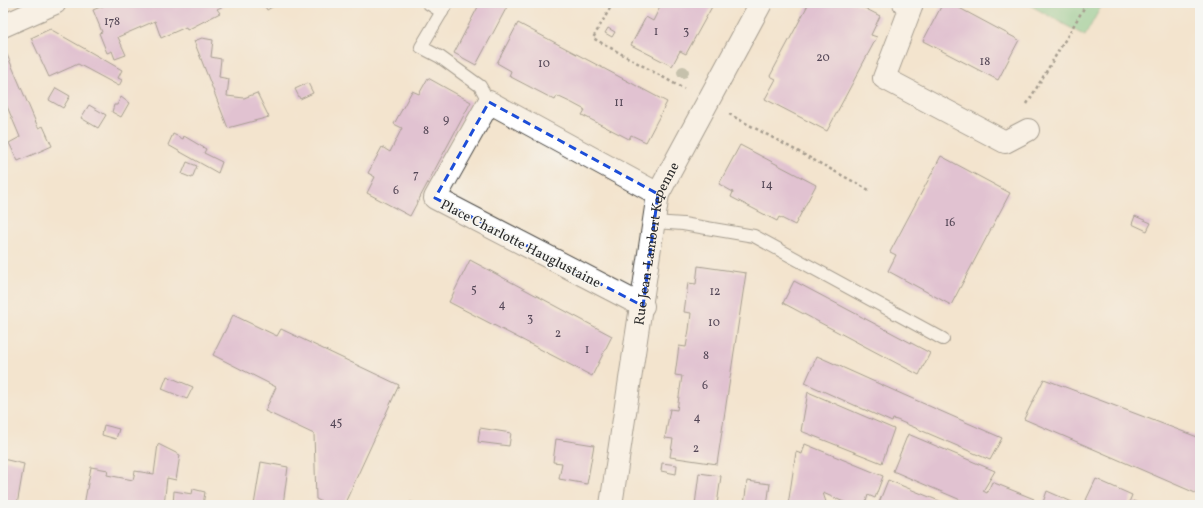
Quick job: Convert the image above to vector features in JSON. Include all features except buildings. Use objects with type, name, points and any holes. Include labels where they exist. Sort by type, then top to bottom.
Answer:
[{"type":"street","points":[[3,26],[55,3]]},
{"type":"street","name":"Rue Jean-Lambert Kepenne","points":[[611,505],[643,306],[658,194],[761,3]]},
{"type":"street","points":[[904,3],[911,7],[884,78],[1005,142],[1028,130]]},
{"type":"street","points":[[489,102],[658,194]]},
{"type":"street","name":"Place Charlotte Hauglustaine","points":[[489,102],[435,198],[643,306]]},
{"type":"lane","points":[[428,3],[444,7],[422,47],[440,57],[480,86],[489,102]]},
{"type":"lane","points":[[654,222],[683,224],[754,236],[943,339]]},
{"type":"path","points":[[613,3],[593,38],[869,190]]},
{"type":"path","points":[[1005,142],[1087,3]]},
{"type":"highlighted area","points":[[489,102],[658,194],[643,306],[435,198]]},
{"type":"green space","points":[[1026,3],[1103,3],[1085,36]]}]
